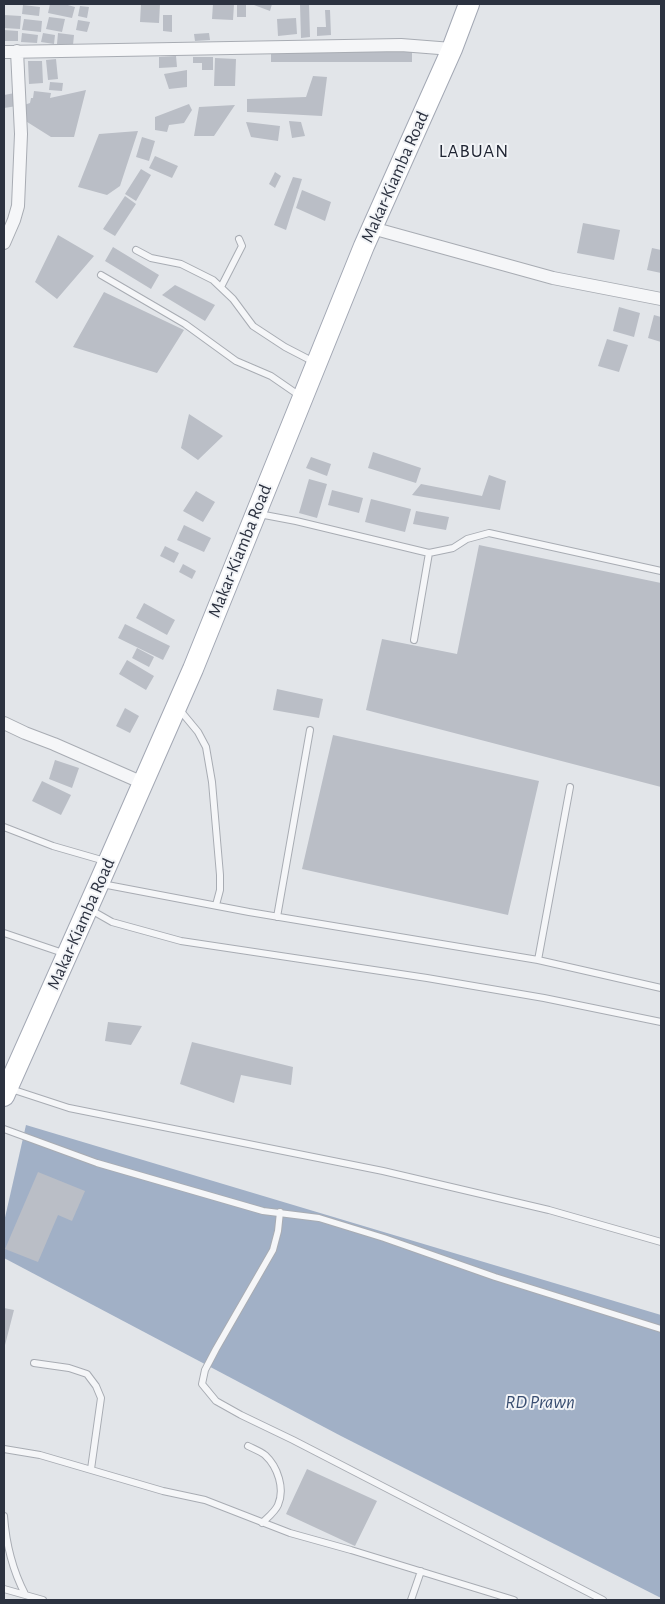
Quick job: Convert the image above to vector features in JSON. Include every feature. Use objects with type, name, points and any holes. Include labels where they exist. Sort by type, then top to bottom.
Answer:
[{"type":"main road","name":"Makar-Kiamba Road","points":[[5,1092],[177,706],[372,228],[452,48],[469,4]]},
{"type":"street","points":[[4,243],[18,206],[21,134],[10,51],[401,45],[452,48]]},
{"type":"street","points":[[372,228],[554,278],[661,299]]},
{"type":"street","points":[[4,723],[25,734],[54,744],[143,783]]},
{"type":"lane","points":[[220,287],[242,246],[239,239]]},
{"type":"lane","points":[[136,250],[151,258],[181,264],[214,280],[233,299],[253,326],[284,347],[316,363]]},
{"type":"lane","points":[[101,276],[185,324],[236,361],[271,376],[302,398]]},
{"type":"lane","points":[[256,514],[296,521],[429,553],[453,548],[467,539],[489,533],[661,571]]},
{"type":"lane","points":[[414,640],[429,553]]},
{"type":"lane","points":[[177,706],[198,732],[206,746],[219,843],[220,890],[216,905]]},
{"type":"lane","points":[[277,917],[310,730]]},
{"type":"lane","points":[[538,960],[570,787]]},
{"type":"lane","points":[[4,827],[53,846],[108,862]]},
{"type":"lane","points":[[99,883],[277,917],[538,960],[661,988]]},
{"type":"lane","points":[[88,908],[112,922],[181,941],[427,978],[544,998],[661,1022]]},
{"type":"lane","points":[[4,933],[67,954]]},
{"type":"lane","points":[[5,1092],[69,1108],[392,1173],[549,1210],[661,1242]]},
{"type":"lane","points":[[4,1129],[97,1163],[263,1211],[319,1218],[661,1329]]},
{"type":"lane","points":[[280,1212],[273,1250],[205,1370],[202,1384],[216,1401],[602,1600]]},
{"type":"lane","points":[[34,1363],[69,1368],[87,1374],[96,1386],[101,1398],[91,1469]]},
{"type":"lane","points":[[248,1446],[263,1454],[271,1462],[278,1476],[281,1488],[277,1507],[262,1523]]},
{"type":"lane","points":[[4,1448],[40,1455],[163,1491],[205,1500],[262,1523],[313,1540],[514,1600]]},
{"type":"lane","points":[[4,1516],[12,1565],[25,1594]]},
{"type":"lane","points":[[411,1600],[421,1572]]},
{"type":"lane","points":[[4,1589],[43,1600]]},
{"type":"water","name":"RD Prawn","points":[[26,1125],[661,1315],[661,1598],[341,1436],[4,1258],[4,1222]]},
{"type":"building","points":[[50,4],[64,4],[75,7],[72,18],[48,13]]},
{"type":"building","points":[[141,4],[160,4],[159,23],[140,22]]},
{"type":"building","points":[[213,4],[234,4],[233,20],[212,19]]},
{"type":"building","points":[[254,4],[272,4],[270,11]]},
{"type":"building","points":[[300,4],[309,4],[310,37],[301,38]]},
{"type":"building","points":[[23,5],[40,7],[39,16],[22,14]]},
{"type":"building","points":[[237,5],[246,5],[246,17],[237,17]]},
{"type":"building","points":[[80,6],[89,7],[87,18],[78,16]]},
{"type":"building","points":[[325,10],[330,10],[331,35],[317,36],[317,27],[326,27]]},
{"type":"building","points":[[4,15],[21,16],[20,29],[4,28]]},
{"type":"building","points":[[163,15],[172,15],[172,32],[163,31]]},
{"type":"building","points":[[49,17],[65,19],[62,32],[46,29]]},
{"type":"building","points":[[296,18],[297,34],[278,36],[277,19]]},
{"type":"building","points":[[24,19],[42,21],[41,32],[22,30]]},
{"type":"building","points":[[78,20],[90,22],[87,32],[76,30]]},
{"type":"building","points":[[4,30],[18,31],[18,41],[4,41]]},
{"type":"building","points":[[22,33],[38,35],[37,43],[21,42]]},
{"type":"building","points":[[43,33],[55,35],[54,44],[41,42]]},
{"type":"building","points":[[58,33],[74,35],[73,45],[57,44]]},
{"type":"building","points":[[209,33],[210,40],[195,41],[194,34]]},
{"type":"building","points":[[271,52],[412,52],[412,62],[271,62]]},
{"type":"building","points":[[176,56],[177,67],[159,68],[159,57]]},
{"type":"building","points":[[193,57],[213,57],[213,70],[202,70],[202,63],[193,63]]},
{"type":"building","points":[[215,58],[236,59],[235,86],[214,86]]},
{"type":"building","points":[[56,59],[58,79],[48,80],[46,60]]},
{"type":"building","points":[[28,61],[42,61],[43,83],[29,84]]},
{"type":"building","points":[[187,70],[187,87],[169,89],[164,74]]},
{"type":"building","points":[[313,76],[327,77],[322,116],[247,112],[247,99],[306,97]]},
{"type":"building","points":[[50,82],[63,83],[62,91],[49,90]]},
{"type":"building","points":[[86,90],[74,137],[51,137],[24,120],[24,105],[30,103],[34,91],[51,93],[50,98]]},
{"type":"building","points":[[15,93],[17,106],[4,108],[4,95]]},
{"type":"building","points":[[189,104],[192,110],[184,123],[169,125],[167,132],[155,130],[155,117]]},
{"type":"building","points":[[235,105],[214,136],[194,136],[199,107]]},
{"type":"building","points":[[289,121],[301,122],[305,136],[292,138]]},
{"type":"building","points":[[246,122],[280,126],[278,141],[251,137]]},
{"type":"building","points":[[138,131],[120,186],[107,195],[78,187],[99,134]]},
{"type":"building","points":[[142,137],[155,141],[149,161],[136,157]]},
{"type":"building","points":[[155,156],[178,166],[172,178],[149,168]]},
{"type":"building","points":[[141,169],[151,175],[136,201],[125,194]]},
{"type":"building","points":[[275,172],[281,176],[275,188],[269,184]]},
{"type":"building","points":[[293,177],[302,179],[286,230],[274,225]]},
{"type":"building","points":[[302,190],[331,202],[325,221],[296,208]]},
{"type":"building","points":[[125,196],[136,204],[115,236],[103,229]]},
{"type":"building","points":[[583,223],[620,230],[614,260],[577,253]]},
{"type":"building","points":[[58,235],[94,256],[57,299],[35,282]]},
{"type":"building","points":[[113,247],[159,275],[151,289],[105,261]]},
{"type":"building","points":[[652,248],[661,250],[661,273],[647,270]]},
{"type":"building","points":[[175,285],[215,305],[205,321],[162,295]]},
{"type":"building","points":[[104,292],[184,330],[157,373],[73,347]]},
{"type":"building","points":[[619,307],[640,313],[634,337],[613,331]]},
{"type":"building","points":[[654,315],[661,317],[661,342],[648,338]]},
{"type":"building","points":[[607,339],[628,345],[619,372],[598,366]]},
{"type":"building","points":[[189,414],[223,436],[198,460],[181,448]]},
{"type":"building","points":[[373,452],[421,468],[416,483],[368,468]]},
{"type":"building","points":[[311,457],[331,464],[327,476],[306,468]]},
{"type":"building","points":[[489,475],[506,481],[500,510],[412,495],[421,484],[482,496]]},
{"type":"building","points":[[309,479],[327,484],[317,518],[299,513]]},
{"type":"building","points":[[332,490],[363,498],[359,513],[328,505]]},
{"type":"building","points":[[196,491],[215,502],[203,522],[183,511]]},
{"type":"building","points":[[371,499],[411,509],[405,532],[365,522]]},
{"type":"building","points":[[416,511],[449,517],[446,530],[413,524]]},
{"type":"building","points":[[184,525],[211,538],[204,552],[177,540]]},
{"type":"building","points":[[479,545],[661,583],[661,787],[366,710],[382,639],[457,654]]},
{"type":"building","points":[[165,546],[179,553],[174,563],[160,556]]},
{"type":"building","points":[[183,564],[196,571],[192,579],[179,572]]},
{"type":"building","points":[[144,603],[175,620],[167,635],[136,618]]},
{"type":"building","points":[[125,624],[170,646],[163,660],[118,638]]},
{"type":"building","points":[[137,648],[154,657],[149,667],[132,658]]},
{"type":"building","points":[[127,660],[154,676],[146,690],[119,674]]},
{"type":"building","points":[[277,689],[323,699],[319,718],[273,710]]},
{"type":"building","points":[[125,708],[139,716],[130,733],[116,726]]},
{"type":"building","points":[[333,735],[539,781],[508,915],[302,869]]},
{"type":"building","points":[[55,760],[79,768],[72,788],[49,779]]},
{"type":"building","points":[[42,781],[71,795],[61,815],[32,801]]},
{"type":"building","points":[[108,1022],[142,1026],[131,1045],[105,1041]]},
{"type":"building","points":[[192,1042],[293,1067],[291,1085],[241,1075],[234,1103],[180,1084]]},
{"type":"building","points":[[38,1172],[85,1191],[72,1221],[58,1215],[38,1262],[5,1249]]},
{"type":"building","points":[[4,1308],[14,1310],[4,1349]]},
{"type":"building","points":[[307,1469],[377,1501],[355,1546],[286,1514]]},
{"type":"district","name":"LABUAN","points":[[474,151]]}]
